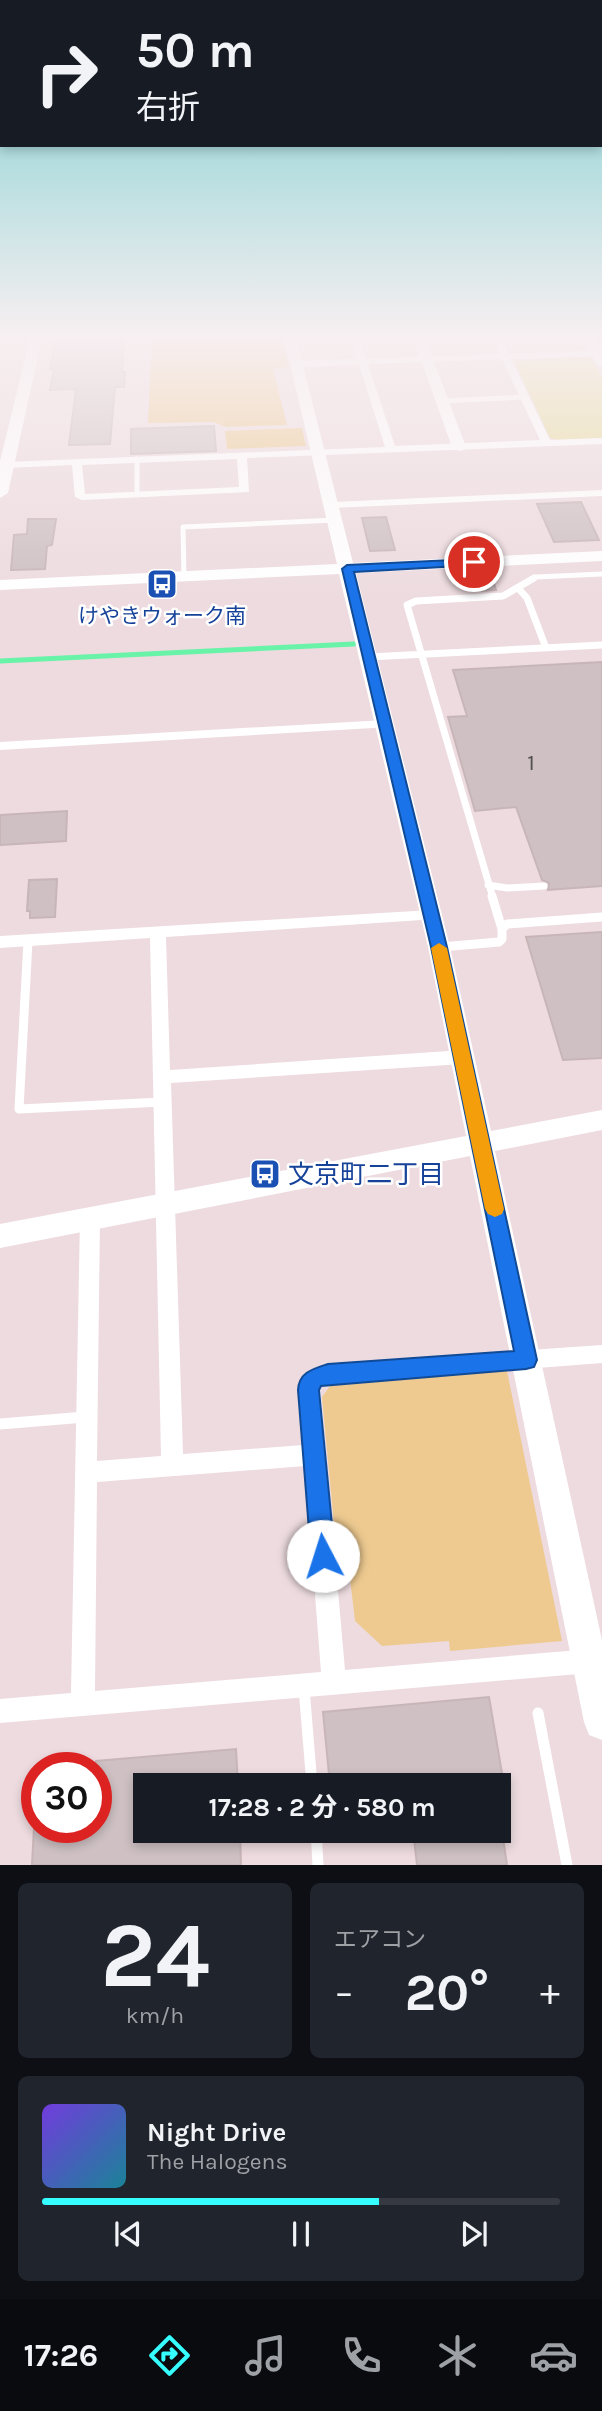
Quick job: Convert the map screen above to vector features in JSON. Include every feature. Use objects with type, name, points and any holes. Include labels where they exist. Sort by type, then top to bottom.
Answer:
[{"type":"street","points":[[0,494],[3,465],[13,425]]},
{"type":"street","points":[[312,425],[439,947],[526,1360],[596,1661],[602,1722]]},
{"type":"street","points":[[383,425],[391,450]]},
{"type":"street","points":[[451,425],[459,447]]},
{"type":"street","points":[[538,425],[547,443]]},
{"type":"street","points":[[3,465],[602,441]]},
{"type":"street","points":[[77,462],[80,496],[137,495],[245,490],[242,455]]},
{"type":"street","points":[[333,512],[602,493]]},
{"type":"street","points":[[0,585],[601,557]]},
{"type":"street","points":[[0,746],[385,724]]},
{"type":"street","points":[[0,942],[431,915]]},
{"type":"street","points":[[158,933],[172,1464]]},
{"type":"street","points":[[161,1077],[463,1057]]},
{"type":"street","points":[[0,1236],[602,1120]]},
{"type":"street","points":[[83,1704],[90,1219]]},
{"type":"street","points":[[334,1683],[309,1384],[320,1376],[602,1354]]},
{"type":"street","points":[[88,1472],[314,1455]]},
{"type":"street","points":[[0,1711],[596,1661]]},
{"type":"lane","points":[[137,459],[137,495]]},
{"type":"lane","points":[[184,576],[181,531],[186,526],[333,512]]},
{"type":"lane","points":[[439,947],[499,942],[502,939],[502,929],[408,614],[409,603],[503,596],[536,578],[602,574]]},
{"type":"lane","points":[[518,587],[527,598],[546,648]]},
{"type":"lane","points":[[369,657],[602,645]]},
{"type":"lane","points":[[489,890],[544,886]]},
{"type":"lane","points":[[502,929],[507,924],[602,917]]},
{"type":"lane","points":[[28,941],[19,1109],[162,1102]]},
{"type":"lane","points":[[0,1424],[88,1416]]},
{"type":"lane","points":[[304,1685],[311,1773]]},
{"type":"lane","points":[[538,1713],[567,1865]]},
{"type":"lane","points":[[317,1843],[318,1865]]},
{"type":"shaded area","points":[[221,425],[286,425],[226,427]]},
{"type":"shaded area","points":[[544,425],[602,425],[602,438],[550,438]]},
{"type":"shaded area","points":[[302,428],[306,446],[227,449],[225,431]]},
{"type":"shaded area","points":[[507,1371],[562,1641],[450,1651],[449,1641],[382,1646],[355,1621],[346,1544],[336,1544],[322,1397],[330,1386]]},
{"type":"building","points":[[71,425],[112,425],[110,444],[69,445]]},
{"type":"building","points":[[214,426],[216,451],[131,454],[131,429]]},
{"type":"building","points":[[581,502],[599,540],[554,542],[537,504]]},
{"type":"building","points":[[386,517],[395,550],[370,551],[362,518]]},
{"type":"building","points":[[28,519],[56,519],[52,545],[47,546],[45,569],[11,570],[14,535],[27,534]]},
{"type":"building","points":[[474,576],[492,576],[496,590],[478,591]]},
{"type":"building","points":[[602,662],[602,886],[548,890],[549,883],[542,880],[516,807],[475,811],[448,717],[467,716],[453,670]]},
{"type":"building","points":[[67,811],[66,841],[0,845],[0,815]]},
{"type":"building","points":[[57,879],[55,917],[30,918],[30,911],[27,911],[29,880]]},
{"type":"building","points":[[602,932],[602,1058],[563,1060],[526,937]]},
{"type":"building","points":[[489,1697],[502,1773],[329,1773],[323,1712]]},
{"type":"building","points":[[236,1749],[237,1773],[133,1773],[133,1843],[240,1843],[241,1865],[32,1865],[33,1843],[112,1843],[112,1760]]},
{"type":"building","points":[[414,1843],[504,1843],[507,1865],[417,1865]]},
{"type":"waterway","points":[[0,661],[354,644]]},
{"type":"slow traffic","points":[[439,948],[495,1209]]},
{"type":"place","name":"けやきウォーク南","points":[[162,584]]},
{"type":"place","name":"文京町二丁目","points":[[265,1174]]},
{"type":"route","points":[[323,1556],[308,1390],[314,1379],[328,1374],[526,1360],[439,947],[347,569],[474,562]]}]
